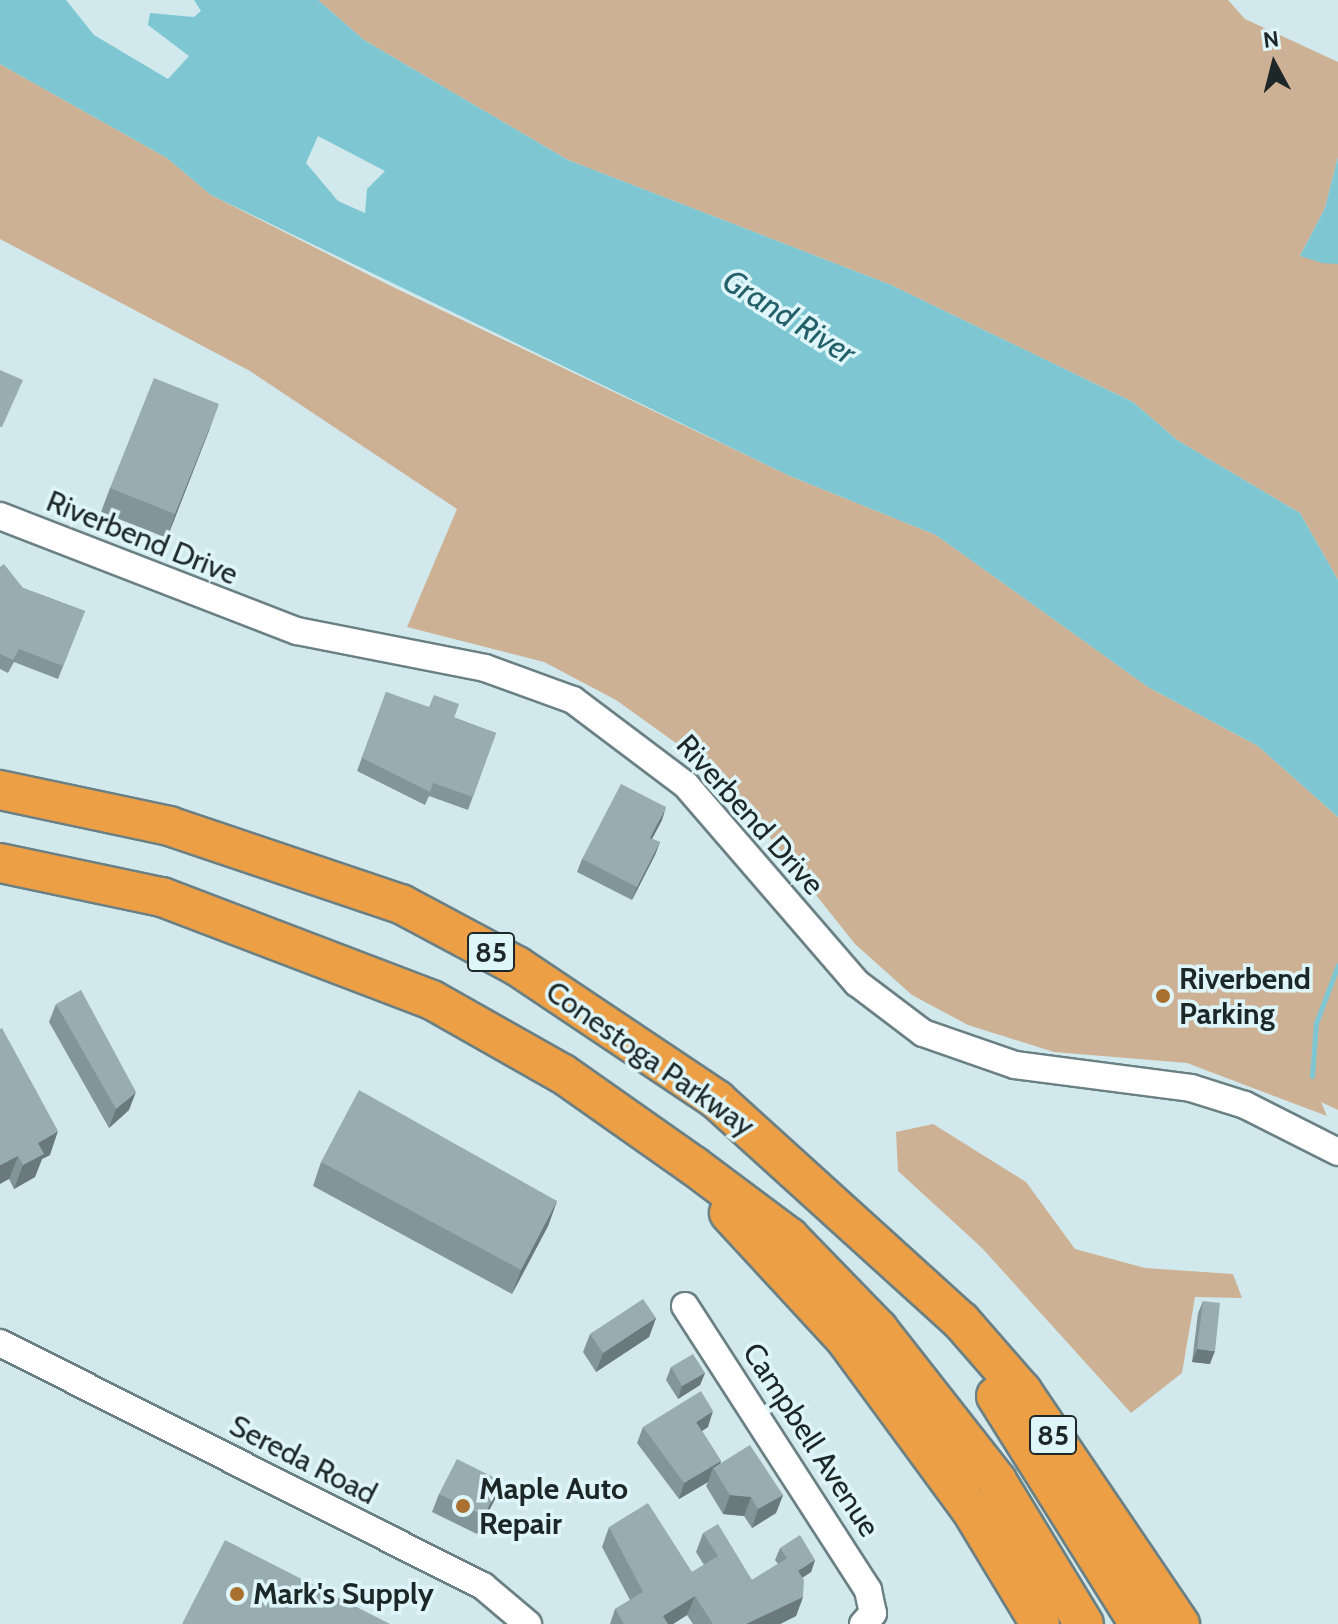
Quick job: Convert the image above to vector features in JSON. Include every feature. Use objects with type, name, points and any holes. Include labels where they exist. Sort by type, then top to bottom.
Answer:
[{"type":"highway","name":"Conestoga Parkway","points":[[0,790],[299,865],[401,904],[491,952],[717,1100],[791,1162],[899,1270],[961,1321],[1022,1391],[1180,1624]]},
{"type":"highway","name":"Conestoga Parkway","points":[[0,863],[162,897],[432,1000],[563,1074],[789,1237],[878,1329],[997,1481],[1084,1624]]},
{"type":"highway","name":"Conestoga Parkway","points":[[694,1166],[846,1340],[971,1510],[1040,1624]]},
{"type":"highway","name":"Conestoga Parkway","points":[[899,1270],[997,1398],[1139,1624]]},
{"type":"street","name":"Riverbend Drive","points":[[0,516],[297,631],[485,668],[573,700],[686,785],[857,983],[923,1033],[1015,1065],[1191,1088],[1245,1105],[1338,1152]]},
{"type":"street","name":"Campbell Avenue","points":[[685,1306],[807,1486],[868,1590],[868,1619]]},
{"type":"street","name":"Sereda Road","points":[[0,1343],[483,1586],[528,1624]]},
{"type":"shaded area","points":[[318,0],[1228,0],[1245,19],[1338,62],[1338,157],[1325,208],[1300,256],[1338,264],[1338,580],[1300,513],[1177,440],[1133,402],[891,285],[568,160],[364,40]]},
{"type":"shaded area","points":[[0,64],[167,158],[211,195],[393,287],[790,476],[936,535],[1148,687],[1258,746],[1338,817],[1338,1110],[1321,1102],[1327,1116],[1187,1063],[1054,1052],[968,1025],[912,995],[855,944],[757,821],[687,751],[616,700],[544,662],[407,627],[457,509],[250,371],[0,239]]},
{"type":"shaded area","points":[[933,1124],[1026,1182],[1075,1249],[1145,1268],[1233,1274],[1242,1298],[1195,1297],[1182,1373],[1131,1413],[982,1248],[898,1171],[896,1132]]},
{"type":"water","name":"Grand River","points":[[0,0],[66,0],[94,35],[168,79],[189,56],[148,25],[150,13],[194,17],[201,11],[194,0],[318,0],[364,40],[568,160],[891,285],[1133,402],[1177,440],[1300,513],[1338,580],[1338,817],[1258,746],[1148,687],[936,535],[790,476],[211,195],[167,158],[0,64]],"holes":[[[318,136],[385,171],[367,189],[365,213],[338,201],[306,163]]]},
{"type":"water","points":[[1338,157],[1338,264],[1322,263],[1300,256],[1325,208]]},
{"type":"building","points":[[0,370],[23,380],[2,427],[0,427]]},
{"type":"building","points":[[154,378],[219,404],[175,514],[110,488]]},
{"type":"building","points":[[4,564],[23,588],[85,611],[63,666],[19,649],[13,660],[0,654],[0,567]]},
{"type":"building","points":[[386,692],[429,707],[434,695],[459,704],[454,718],[496,733],[473,797],[433,783],[430,792],[362,758]]},
{"type":"building","points":[[621,784],[666,807],[650,838],[660,842],[637,887],[582,859]]},
{"type":"building","points":[[81,990],[136,1092],[116,1109],[56,1004]]},
{"type":"building","points":[[2,1028],[58,1131],[38,1143],[44,1154],[23,1165],[18,1156],[0,1165]]},
{"type":"building","points":[[359,1090],[557,1201],[521,1270],[321,1162]]},
{"type":"building","points":[[643,1299],[656,1318],[603,1353],[590,1334]]},
{"type":"building","points":[[1203,1301],[1220,1303],[1215,1351],[1197,1349]]},
{"type":"building","points":[[693,1354],[705,1373],[682,1386],[671,1367]]},
{"type":"building","points":[[701,1391],[713,1411],[696,1422],[721,1461],[684,1483],[643,1427]]},
{"type":"building","points":[[750,1445],[783,1495],[758,1509],[751,1497],[730,1495],[713,1468]]},
{"type":"building","points":[[457,1459],[501,1481],[484,1516],[439,1494]]},
{"type":"building","points":[[648,1503],[692,1572],[718,1556],[703,1533],[718,1524],[752,1580],[789,1557],[804,1580],[803,1597],[746,1624],[713,1624],[695,1596],[663,1616],[668,1624],[624,1624],[615,1609],[643,1592],[609,1527]]},
{"type":"building","points":[[800,1535],[815,1560],[798,1571],[780,1548]]},
{"type":"building","points":[[225,1540],[390,1624],[182,1624]]},
{"type":"waterway","points":[[1312,1076],[1316,1023],[1338,965]]},
{"type":"place","name":"Riverbend Parking","points":[[1163,996]]},
{"type":"place","name":"Maple Auto Repair","points":[[463,1506]]},
{"type":"place","name":"Mark's Supply","points":[[237,1594]]}]
